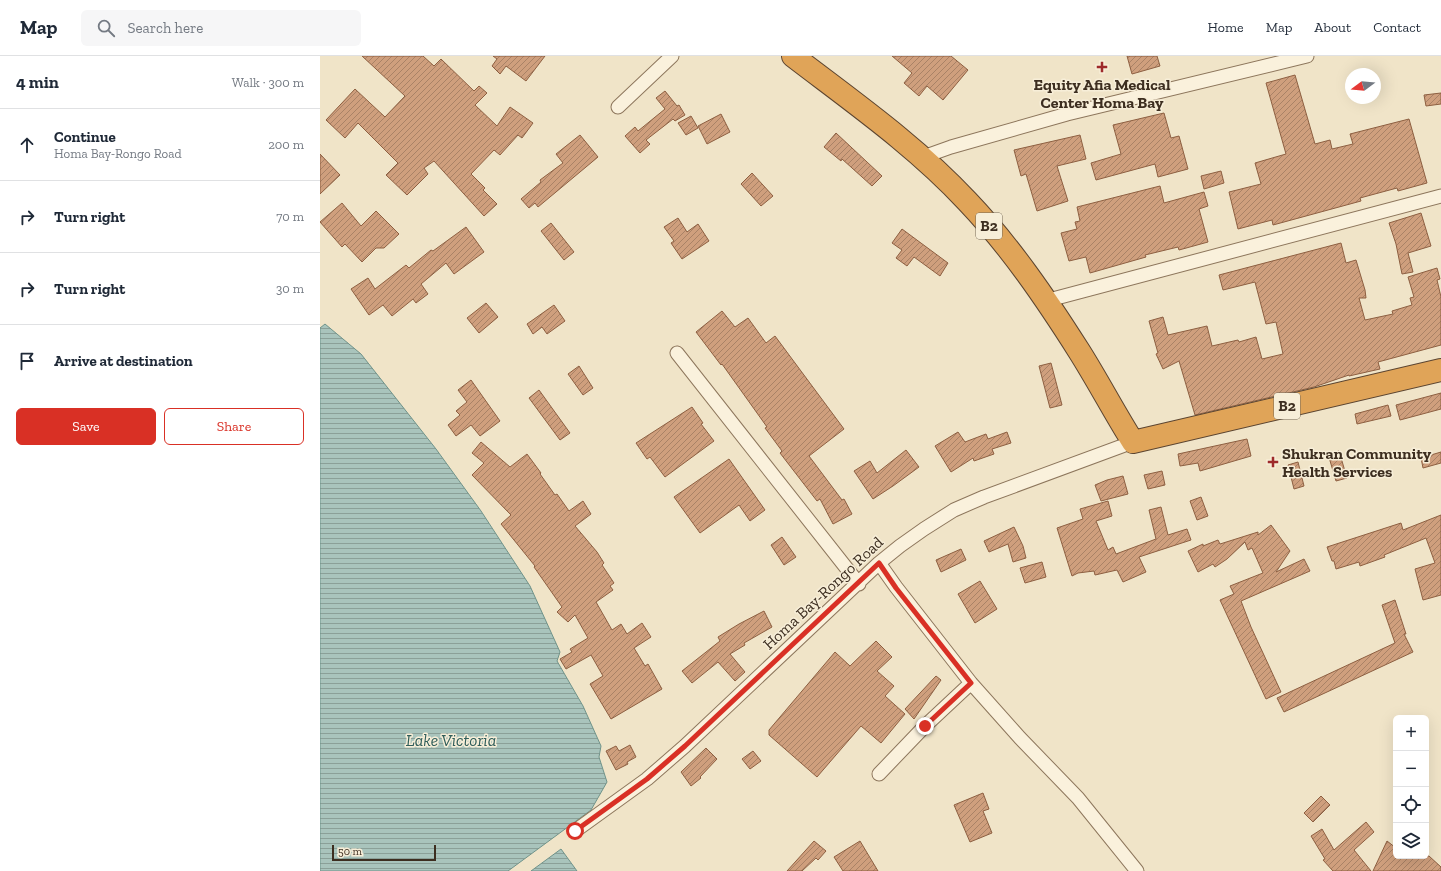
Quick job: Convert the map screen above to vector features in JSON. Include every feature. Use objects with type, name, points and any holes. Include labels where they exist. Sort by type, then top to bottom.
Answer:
[{"type":"highway","name":"B2","points":[[793,56],[922,157],[968,201],[1008,249],[1045,301],[1079,352],[1133,442],[1441,370]]},
{"type":"street","points":[[618,107],[672,56]]},
{"type":"street","points":[[922,157],[951,147],[1067,114],[1307,56]]},
{"type":"street","points":[[1045,301],[1441,196]]},
{"type":"street","points":[[677,354],[859,584]]},
{"type":"street","name":"Homa Bay-Rongo Road","points":[[575,831],[653,774],[859,584],[879,563],[906,542],[954,510],[984,497],[1133,442]]},
{"type":"street","points":[[879,563],[896,588],[971,683],[1020,738],[1078,798],[1137,871]]},
{"type":"street","points":[[879,774],[925,726],[971,683]]},
{"type":"water","name":"Lake Victoria","points":[[325,324],[361,354],[436,449],[481,511],[530,586],[560,652],[557,661],[583,706],[601,746],[599,757],[607,782],[591,810],[508,871],[320,871],[320,328]]},
{"type":"water","points":[[561,849],[577,871],[531,871]]},
{"type":"building","points":[[362,56],[423,56],[434,66],[441,59],[474,91],[479,86],[487,93],[475,105],[497,126],[510,107],[533,123],[522,138],[518,135],[500,155],[494,150],[471,174],[485,188],[483,190],[497,204],[484,216],[434,161],[424,168],[428,174],[407,195],[386,175],[398,163],[358,123],[345,138],[326,120],[355,89],[385,117],[405,96]]},
{"type":"building","points":[[493,56],[545,56],[526,81],[506,66],[500,74],[492,66],[497,59]]},
{"type":"building","points":[[892,56],[951,56],[968,70],[943,100],[927,86],[919,96],[904,83],[912,73]]},
{"type":"building","points":[[1127,56],[1157,56],[1160,66],[1132,74]]},
{"type":"building","points":[[1295,75],[1315,144],[1330,140],[1332,149],[1353,144],[1350,134],[1409,119],[1427,183],[1398,191],[1397,188],[1360,198],[1361,201],[1273,225],[1272,220],[1238,229],[1229,192],[1261,184],[1255,163],[1286,154],[1266,83]]},
{"type":"building","points":[[665,91],[677,106],[679,105],[685,115],[675,121],[673,119],[646,140],[650,144],[640,153],[625,136],[635,127],[638,131],[665,109],[656,98]]},
{"type":"building","points":[[1441,93],[1441,104],[1426,106],[1424,95]]},
{"type":"building","points":[[1164,113],[1171,138],[1179,136],[1188,169],[1158,177],[1155,164],[1096,180],[1091,163],[1121,154],[1113,125]]},
{"type":"building","points":[[721,114],[730,132],[707,144],[698,126]]},
{"type":"building","points":[[691,116],[698,128],[686,135],[678,123]]},
{"type":"building","points":[[836,133],[882,176],[872,186],[842,159],[841,161],[824,147]]},
{"type":"building","points":[[580,135],[598,157],[538,207],[535,203],[529,208],[521,199],[541,182],[540,180],[563,163],[556,154]]},
{"type":"building","points":[[1080,135],[1086,159],[1057,166],[1068,201],[1037,211],[1026,174],[1021,176],[1014,150]]},
{"type":"building","points":[[320,154],[340,175],[320,194]]},
{"type":"building","points":[[1221,171],[1224,183],[1204,189],[1201,176]]},
{"type":"building","points":[[752,173],[773,196],[761,206],[741,184]]},
{"type":"building","points":[[1160,186],[1164,203],[1204,192],[1208,206],[1199,209],[1208,242],[1179,250],[1178,247],[1145,255],[1146,257],[1090,273],[1086,257],[1069,261],[1061,233],[1077,229],[1075,222],[1080,221],[1077,207]]},
{"type":"building","points":[[342,203],[361,226],[376,211],[399,234],[384,248],[376,248],[362,262],[345,244],[342,247],[320,222]]},
{"type":"building","points":[[1421,213],[1431,246],[1408,253],[1413,272],[1402,274],[1396,244],[1389,223]]},
{"type":"building","points":[[678,218],[687,232],[698,224],[709,241],[682,259],[671,243],[674,241],[664,227]]},
{"type":"building","points":[[551,223],[574,252],[564,260],[541,231]]},
{"type":"building","points":[[466,227],[484,252],[454,274],[446,263],[421,284],[428,294],[416,303],[413,299],[392,316],[383,305],[369,315],[351,289],[368,278],[375,289],[406,265],[409,268],[431,250],[433,251]]},
{"type":"building","points":[[902,229],[948,263],[940,276],[914,257],[907,266],[896,258],[902,250],[892,243]]},
{"type":"building","points":[[1341,243],[1346,263],[1356,260],[1365,290],[1366,298],[1359,298],[1365,320],[1393,314],[1392,311],[1412,305],[1410,298],[1414,297],[1408,277],[1437,268],[1440,279],[1437,280],[1441,297],[1441,345],[1378,362],[1380,369],[1349,375],[1314,387],[1195,415],[1179,361],[1163,369],[1156,354],[1158,353],[1149,321],[1163,317],[1168,335],[1207,326],[1212,346],[1238,340],[1239,342],[1256,337],[1262,359],[1283,354],[1276,322],[1266,324],[1255,282],[1223,290],[1219,275]]},
{"type":"building","points":[[486,303],[498,317],[479,333],[467,318]]},
{"type":"building","points":[[554,305],[565,321],[547,334],[542,327],[533,334],[527,324]]},
{"type":"building","points":[[722,311],[735,327],[748,318],[766,343],[775,336],[844,429],[809,456],[842,500],[844,499],[852,514],[833,524],[820,499],[817,501],[780,453],[782,451],[765,428],[767,427],[722,364],[721,365],[696,332]]},
{"type":"building","points":[[1051,363],[1062,405],[1050,408],[1039,366]]},
{"type":"building","points":[[579,366],[593,388],[583,395],[568,374]]},
{"type":"building","points":[[471,380],[500,421],[480,436],[471,425],[456,436],[448,425],[460,415],[456,411],[467,402],[458,390]]},
{"type":"building","points":[[539,390],[570,433],[560,440],[529,398]]},
{"type":"building","points":[[1441,393],[1441,409],[1400,420],[1396,405]]},
{"type":"building","points":[[1388,405],[1391,416],[1357,424],[1355,414]]},
{"type":"building","points":[[692,407],[703,423],[701,424],[714,441],[665,477],[650,457],[647,459],[636,443]]},
{"type":"building","points":[[958,432],[965,442],[986,434],[988,439],[1007,432],[1011,443],[992,449],[994,454],[974,461],[973,458],[951,472],[935,446]]},
{"type":"building","points":[[1247,439],[1251,456],[1200,471],[1198,463],[1180,466],[1178,454]]},
{"type":"building","points":[[481,442],[510,467],[527,454],[555,495],[557,494],[569,511],[583,501],[591,514],[575,526],[597,552],[604,563],[602,565],[614,583],[610,586],[613,590],[596,602],[612,630],[621,624],[627,634],[642,623],[651,637],[634,648],[645,666],[648,664],[662,689],[611,719],[590,684],[603,676],[591,655],[566,669],[560,659],[572,652],[570,649],[588,638],[575,615],[568,622],[557,612],[562,607],[534,567],[535,566],[501,524],[511,515],[472,475],[484,463],[472,453]]},
{"type":"building","points":[[906,450],[919,467],[873,499],[854,471],[870,461],[877,473]]},
{"type":"building","points":[[1339,451],[1347,478],[1336,481],[1328,454]]},
{"type":"building","points":[[1441,452],[1441,463],[1423,468],[1421,458]]},
{"type":"building","points":[[729,459],[765,510],[750,521],[739,505],[700,533],[674,497]]},
{"type":"building","points":[[1298,462],[1304,486],[1294,489],[1288,465]]},
{"type":"building","points":[[1162,471],[1165,485],[1148,489],[1144,475]]},
{"type":"building","points":[[1123,476],[1128,494],[1101,501],[1095,485]]},
{"type":"building","points":[[1201,497],[1208,516],[1197,520],[1190,501]]},
{"type":"building","points":[[1108,501],[1112,516],[1096,521],[1108,550],[1113,547],[1116,554],[1156,539],[1149,510],[1161,507],[1168,535],[1187,529],[1191,540],[1139,557],[1146,572],[1123,582],[1117,570],[1095,575],[1094,571],[1078,573],[1072,576],[1057,528],[1083,519],[1080,509]]},
{"type":"building","points":[[1441,515],[1441,595],[1423,600],[1415,569],[1435,563],[1426,538],[1384,555],[1385,557],[1360,566],[1359,562],[1336,569],[1327,547],[1401,523],[1403,530]]},
{"type":"building","points":[[1271,525],[1290,551],[1276,572],[1304,559],[1310,571],[1241,601],[1251,627],[1281,692],[1266,699],[1220,600],[1234,594],[1230,586],[1263,573],[1252,548],[1248,550],[1245,542],[1227,559],[1215,567],[1213,564],[1198,572],[1188,551],[1203,544],[1203,546],[1218,540],[1220,544],[1258,532],[1258,535]]},
{"type":"building","points":[[1014,527],[1023,546],[1026,558],[1013,562],[1008,544],[989,552],[984,541]]},
{"type":"building","points":[[782,537],[796,557],[784,565],[771,545]]},
{"type":"building","points":[[961,549],[966,560],[941,572],[936,560]]},
{"type":"building","points":[[1042,562],[1046,577],[1025,583],[1020,568]]},
{"type":"building","points":[[980,581],[997,609],[975,623],[958,594]]},
{"type":"building","points":[[1395,600],[1406,634],[1404,634],[1413,652],[1284,712],[1277,698],[1395,643],[1382,605]]},
{"type":"building","points":[[764,611],[772,627],[744,643],[745,645],[730,654],[745,672],[735,681],[718,662],[692,683],[682,671],[720,641],[718,637]]},
{"type":"building","points":[[876,641],[892,657],[877,671],[894,686],[885,696],[905,714],[881,743],[861,726],[817,777],[769,735],[769,730],[835,652],[850,666]]},
{"type":"building","points":[[936,676],[941,680],[914,719],[905,709]]},
{"type":"building","points":[[630,745],[636,757],[627,762],[628,764],[616,770],[606,751],[616,746],[619,751]]},
{"type":"building","points":[[706,748],[717,759],[700,777],[701,778],[691,786],[681,772]]},
{"type":"building","points":[[753,751],[761,761],[750,769],[742,759]]},
{"type":"building","points":[[983,793],[989,809],[983,811],[992,833],[970,842],[954,805]]},
{"type":"building","points":[[1321,796],[1330,805],[1313,822],[1304,813]]},
{"type":"building","points":[[1366,822],[1374,832],[1354,850],[1371,871],[1333,871],[1323,860],[1325,859],[1311,836],[1322,829],[1334,850]]},
{"type":"building","points":[[814,841],[826,851],[818,860],[816,858],[802,871],[787,871]]},
{"type":"building","points":[[860,841],[878,871],[843,871],[834,857]]},
{"type":"building","points":[[1387,841],[1393,846],[1393,859],[1429,859],[1429,856],[1441,867],[1441,871],[1373,871]]},
{"type":"place","name":"Equity Afia Medical Center Homa Bay","points":[[1102,67]]},
{"type":"place","name":"Shukran Community Health Services","points":[[1273,462]]},
{"type":"route","points":[[575,831],[647,779],[685,746],[726,706],[859,584],[879,563],[896,588],[971,683],[925,726]]}]
